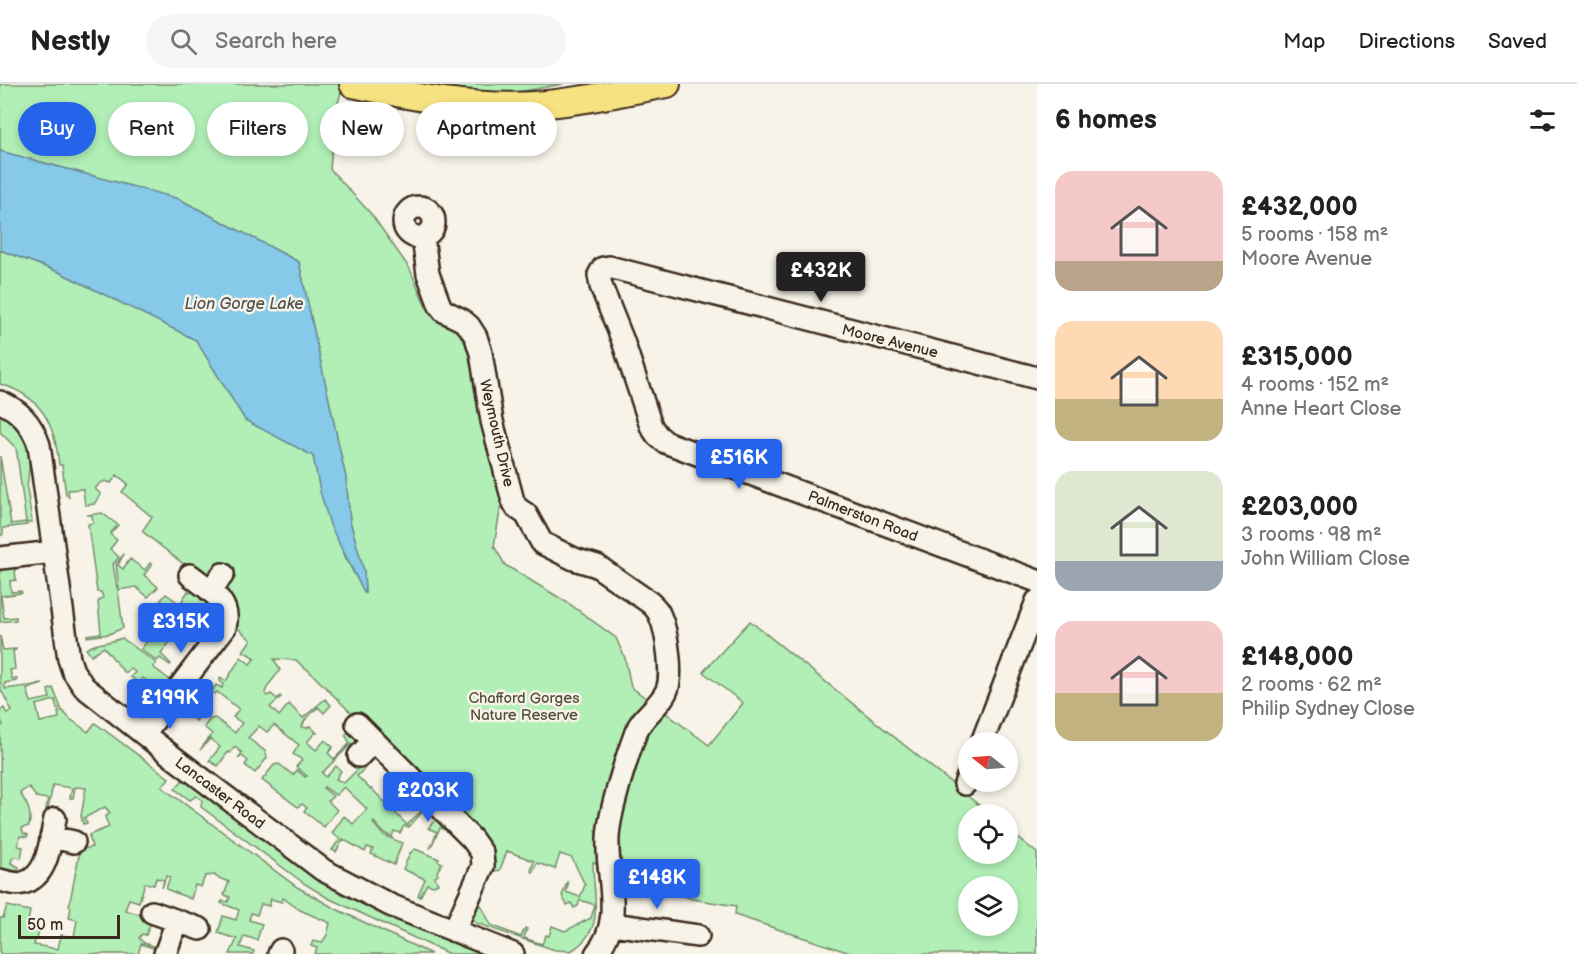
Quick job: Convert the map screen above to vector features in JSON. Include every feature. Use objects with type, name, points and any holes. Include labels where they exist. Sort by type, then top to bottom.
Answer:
[{"type":"main road","points":[[353,84],[443,102],[491,105],[534,105],[576,100],[667,84]]},
{"type":"street","name":"Weymouth Drive","points":[[423,237],[428,274],[440,306],[444,311],[469,326],[476,337],[481,353],[492,421],[513,501],[517,508],[526,514],[542,543],[574,559],[597,566],[657,609],[662,618],[670,678],[667,691],[659,704],[646,715],[636,730],[614,806],[608,840],[612,924]]},
{"type":"street","name":"Moore Avenue","points":[[603,268],[609,267],[1037,378]]},
{"type":"street","name":"Palmerston Road","points":[[603,268],[599,275],[601,286],[623,341],[651,426],[665,442],[1037,581]]},
{"type":"street","name":"Lancaster Road","points":[[0,402],[20,414],[35,434],[39,445],[69,659],[73,671],[84,687],[323,870],[390,905],[513,954]]},
{"type":"street","points":[[0,558],[54,552]]},
{"type":"street","points":[[144,734],[225,627],[227,616],[216,582],[190,575]]},
{"type":"street","points":[[986,732],[1037,601]]},
{"type":"street","points":[[357,724],[366,749],[472,839],[482,853],[483,866],[454,931]]},
{"type":"street","points":[[0,880],[22,884],[35,878],[44,866],[53,828],[74,842]]},
{"type":"street","points":[[152,912],[200,929]]},
{"type":"street","points":[[165,954],[177,921]]},
{"type":"street","points":[[596,954],[612,924],[698,936]]},
{"type":"green space","name":"Chafford Gorges Nature Reserve","points":[[0,84],[343,84],[338,102],[320,102],[320,156],[331,156],[330,169],[372,215],[410,269],[426,307],[441,319],[468,329],[503,494],[494,546],[505,565],[568,603],[616,638],[625,658],[631,687],[709,745],[743,703],[703,672],[750,621],[958,788],[958,792],[963,792],[978,804],[958,804],[958,864],[1018,864],[1018,838],[1037,853],[1037,954],[853,954],[735,915],[736,906],[692,899],[593,862],[595,905],[580,900],[578,906],[574,908],[571,903],[567,905],[562,896],[567,882],[566,892],[580,897],[585,885],[572,858],[560,854],[555,869],[537,863],[533,872],[531,871],[534,861],[507,851],[500,870],[490,872],[478,839],[307,669],[296,660],[274,659],[280,670],[265,693],[277,699],[281,697],[270,707],[279,716],[289,704],[303,718],[325,699],[331,705],[324,713],[318,707],[305,720],[302,727],[310,726],[317,733],[307,742],[316,750],[325,740],[333,747],[328,753],[334,759],[350,743],[345,735],[351,730],[359,738],[358,745],[349,746],[322,773],[326,777],[336,766],[341,771],[336,779],[344,783],[371,756],[377,756],[357,776],[407,825],[426,806],[450,832],[440,828],[430,849],[437,832],[428,828],[436,819],[425,809],[409,827],[404,826],[400,833],[394,831],[392,837],[373,823],[383,835],[402,843],[394,865],[371,854],[373,849],[367,847],[365,852],[343,839],[336,852],[332,850],[340,839],[332,833],[344,816],[353,824],[367,809],[344,787],[336,795],[324,787],[333,796],[328,801],[337,810],[324,827],[304,811],[307,808],[302,804],[298,807],[262,780],[274,765],[279,764],[293,775],[297,770],[305,777],[307,776],[296,767],[302,760],[293,754],[299,745],[274,725],[267,732],[259,726],[248,738],[266,752],[267,758],[255,773],[245,765],[248,761],[242,756],[238,759],[242,753],[235,747],[230,753],[228,752],[218,766],[209,761],[220,747],[210,739],[200,750],[212,734],[204,727],[210,719],[215,718],[235,733],[242,723],[233,717],[239,709],[217,692],[215,694],[211,692],[216,685],[222,688],[220,678],[226,681],[241,657],[250,664],[255,658],[243,651],[251,640],[233,624],[213,576],[201,578],[142,531],[152,517],[122,492],[128,484],[117,475],[111,483],[105,481],[95,489],[101,494],[94,504],[85,505],[83,489],[68,490],[69,497],[66,495],[62,465],[59,465],[54,437],[44,414],[26,396],[0,384],[0,250],[59,272],[196,340],[245,420],[313,455],[321,492],[332,526],[365,592],[364,571],[350,521],[346,478],[299,262],[179,199],[19,156],[96,156],[96,102],[18,102],[18,156],[0,151]]},
{"type":"green space","points":[[422,84],[563,84],[496,96]]},
{"type":"green space","points":[[0,414],[16,425],[27,442],[30,460],[27,488],[32,522],[26,523],[27,525],[3,528],[3,534],[0,536],[0,456],[11,524],[26,522],[16,448],[0,432]]},
{"type":"green space","points":[[102,513],[118,525],[110,534],[117,540],[110,549],[119,557],[113,564],[117,588],[119,588],[116,564],[124,554],[118,565],[123,569],[130,559],[145,570],[150,563],[152,565],[144,575],[158,587],[148,597],[136,587],[118,590],[123,628],[109,634],[87,637],[87,635],[101,633],[98,602],[103,597],[101,592],[97,592],[88,524],[93,523],[92,515],[87,515]]},
{"type":"green space","points":[[0,565],[17,568],[15,569],[16,580],[10,581],[11,592],[21,591],[22,593],[1,596],[4,618],[16,617],[16,620],[0,622]]},
{"type":"green space","points":[[193,590],[218,609],[216,611],[206,604],[194,620],[183,610],[176,619],[183,624],[161,654],[171,664],[160,658],[157,661],[141,649],[162,621],[155,615],[160,608],[157,605],[166,594],[180,604],[188,591],[190,593]]},
{"type":"green space","points":[[0,636],[3,650],[16,649],[13,651],[15,669],[10,670],[12,679],[17,679],[17,681],[5,683],[5,689],[43,684],[27,689],[31,702],[50,698],[48,690],[53,688],[61,708],[57,709],[55,700],[36,705],[40,722],[59,718],[58,712],[62,710],[88,732],[95,723],[169,778],[162,787],[297,887],[334,908],[431,954],[315,954],[317,948],[311,946],[313,941],[322,943],[330,923],[300,910],[283,898],[282,902],[271,899],[269,906],[261,904],[257,915],[251,913],[249,920],[262,924],[257,940],[244,936],[240,947],[254,951],[253,954],[230,954],[237,939],[218,933],[223,916],[236,920],[239,910],[221,903],[222,901],[228,902],[230,897],[224,895],[229,882],[215,875],[205,876],[201,887],[195,885],[191,899],[166,889],[170,877],[166,876],[162,888],[164,880],[156,878],[154,885],[145,883],[139,902],[129,899],[125,910],[148,917],[151,922],[146,935],[142,934],[139,938],[144,943],[157,947],[156,949],[141,944],[138,954],[0,954],[0,918],[3,918],[7,906],[30,911],[28,922],[34,924],[39,930],[34,945],[58,949],[61,935],[74,937],[77,920],[69,918],[71,907],[69,906],[80,850],[92,847],[89,835],[109,827],[105,817],[110,813],[105,807],[84,818],[87,823],[83,824],[81,816],[86,788],[75,787],[73,798],[70,798],[72,788],[53,785],[48,809],[46,809],[48,799],[36,797],[29,787],[20,793],[27,805],[30,817],[29,826],[22,828],[23,833],[28,835],[27,837],[20,836],[18,846],[23,847],[21,858],[15,857],[11,863],[19,867],[18,871],[1,868],[0,727],[3,725],[0,711],[4,708],[7,714],[12,711],[0,688],[2,686]]},
{"type":"green space","points":[[122,638],[156,663],[153,667],[170,680],[170,684],[158,700],[161,690],[153,683],[148,690],[146,689],[150,683],[143,678],[139,683],[131,677],[135,672],[130,668],[126,673],[123,671],[104,647],[91,655],[86,649]]},
{"type":"green space","points":[[187,691],[192,691],[210,704],[196,721],[188,715],[185,717],[174,708]]},
{"type":"green space","points":[[186,776],[326,881],[489,954],[449,954],[328,898],[305,884],[201,807],[202,800],[196,796],[190,800],[175,789]]},
{"type":"green space","points":[[415,849],[439,859],[438,861],[442,863],[435,877],[438,884],[433,886],[427,884],[420,897],[418,895],[425,879],[403,869],[410,853]]},
{"type":"green space","name":"Chafford Gorges Nature Reserve","points":[[478,899],[491,925],[521,937],[525,928],[527,929],[524,938],[542,944],[546,935],[549,936],[552,926],[565,931],[591,918],[595,905],[594,922],[590,932],[583,942],[571,951],[555,950],[476,923],[470,918]]},
{"type":"water","name":"Lion Gorge Lake","points":[[0,151],[179,199],[299,262],[346,478],[350,521],[364,571],[365,594],[330,525],[313,456],[245,420],[196,340],[59,272],[0,250]]}]
